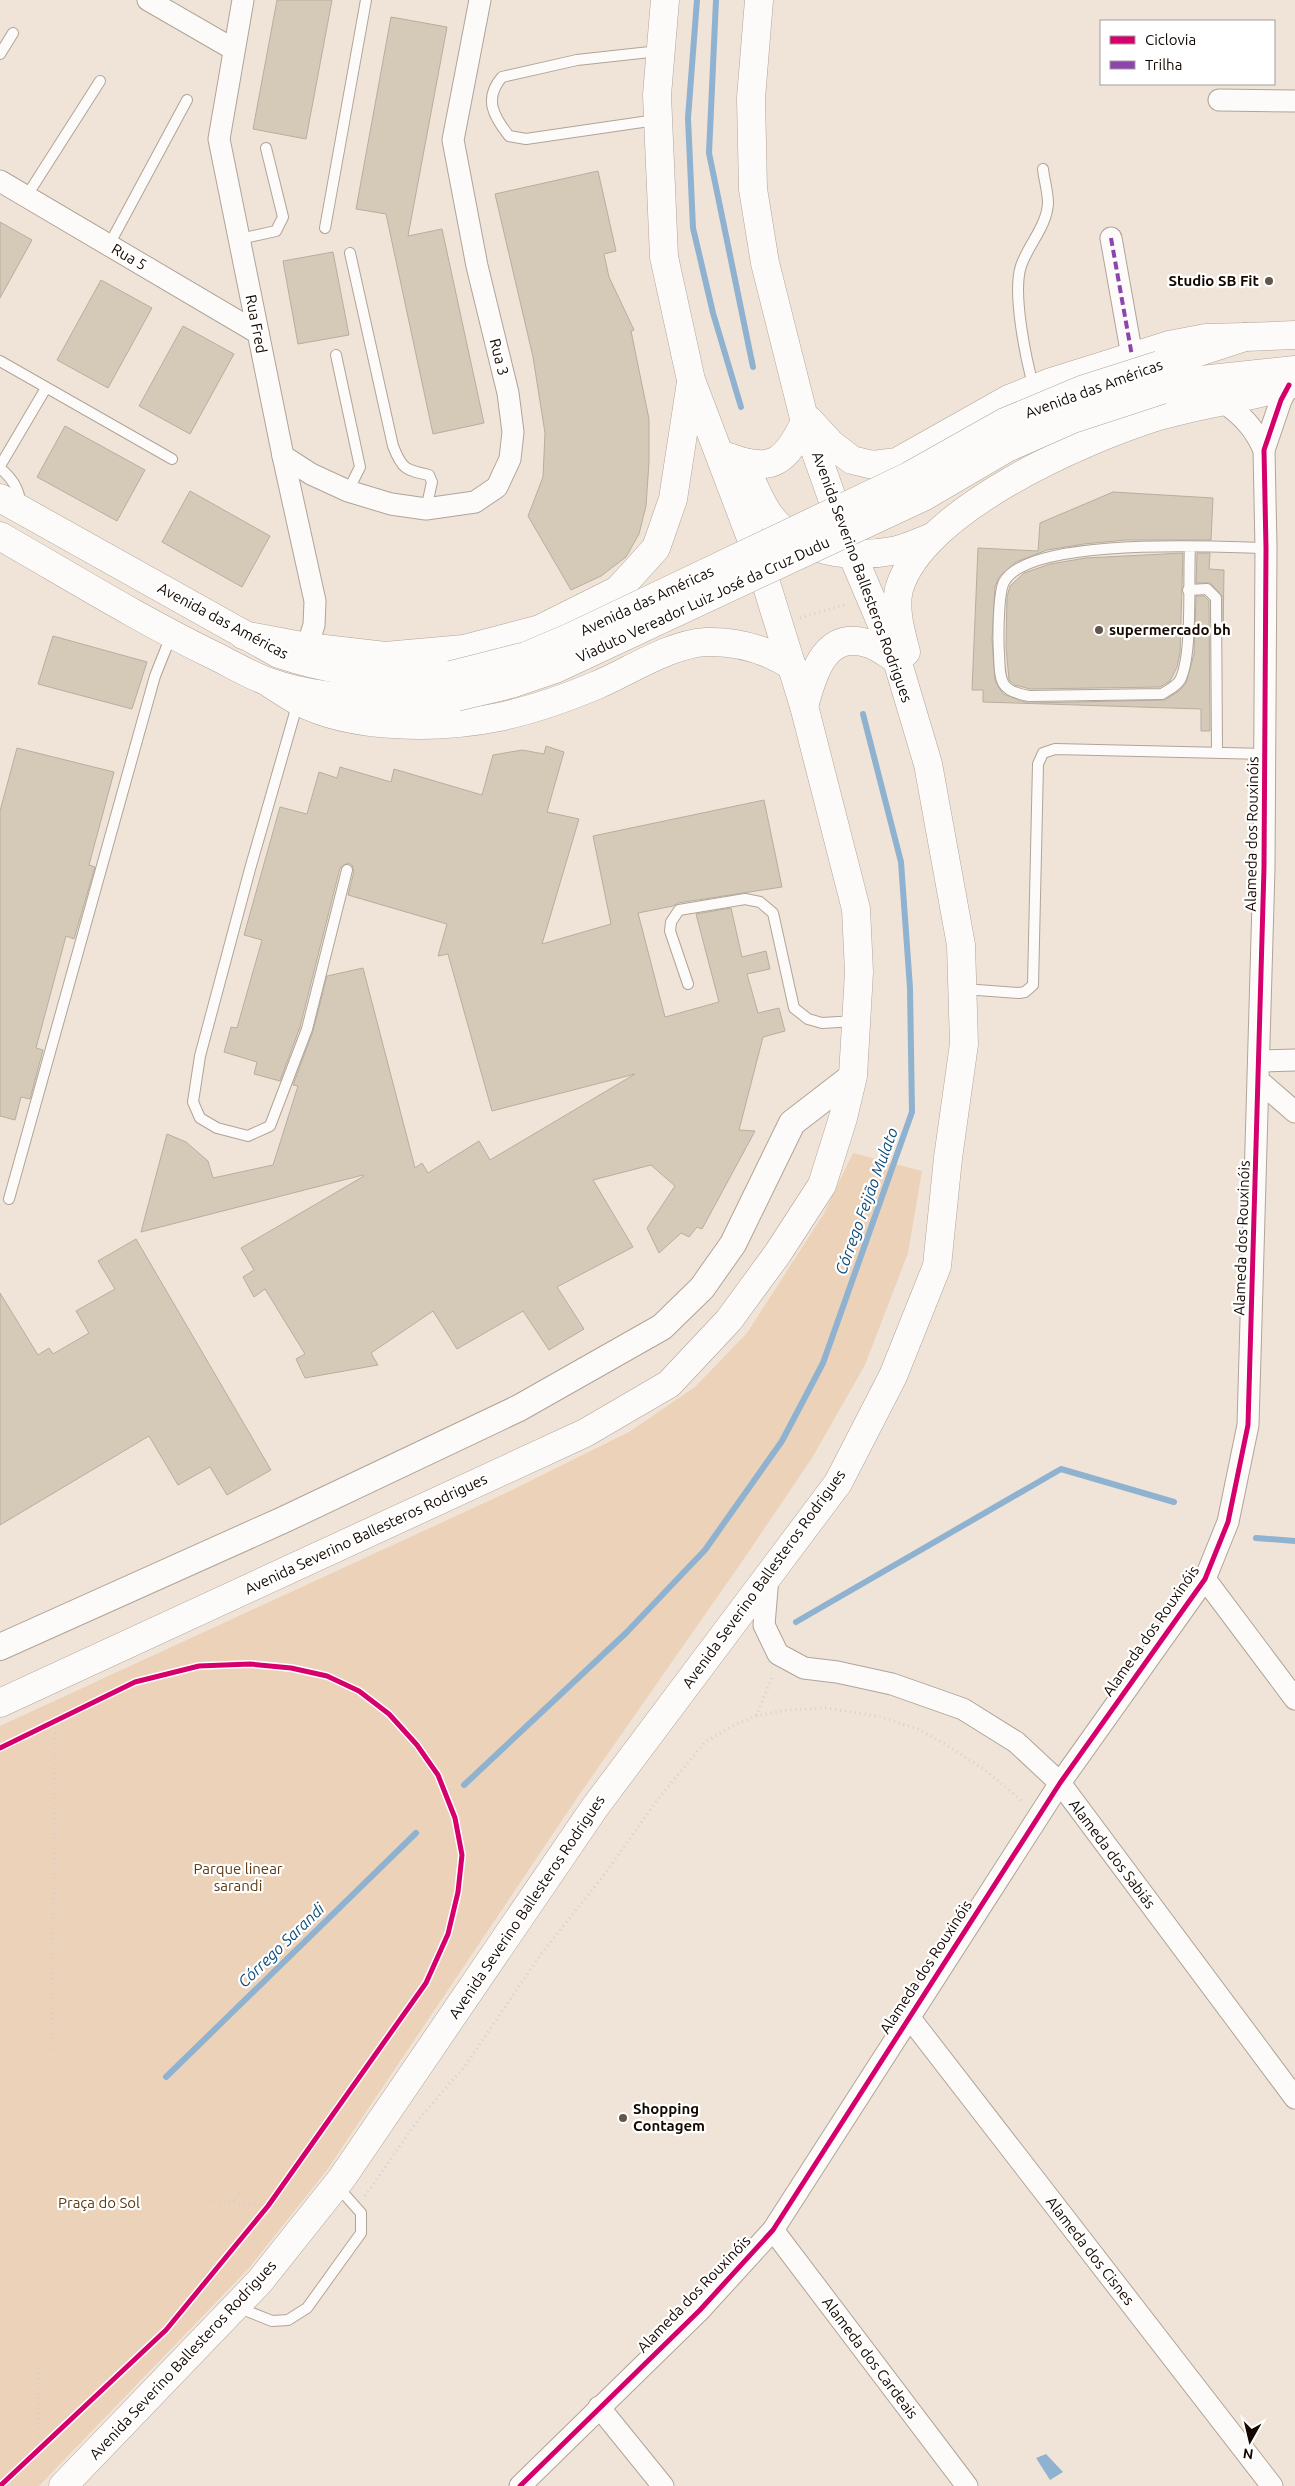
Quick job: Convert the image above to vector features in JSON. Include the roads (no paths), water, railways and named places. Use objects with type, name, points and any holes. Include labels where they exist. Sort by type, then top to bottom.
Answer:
[{"type":"main road","name":"Avenida Severino Ballesteros Rodrigues","points":[[0,1703],[585,1433],[669,1384],[729,1320],[778,1253],[822,1185],[843,1118],[853,1076],[859,972],[856,909],[804,706],[757,554],[732,458],[691,380],[664,257],[657,95],[665,0]]},
{"type":"main road","name":"Avenida Severino Ballesteros Rodrigues","points":[[63,2486],[260,2281],[336,2185],[595,1807],[838,1483],[893,1376],[937,1266],[948,1158],[964,1044],[964,989],[961,945],[928,764],[897,660],[852,554],[804,418],[765,263],[754,189],[751,98],[759,0]]},
{"type":"main road","name":"Avenida das Américas","points":[[1161,378],[1244,337],[1295,335]]},
{"type":"main road","points":[[732,458],[767,465],[782,458],[794,446],[804,418],[831,444],[852,460],[873,465],[897,462],[1009,399],[1034,389],[1132,356],[1206,338],[1244,337]]},
{"type":"main road","name":"Avenida das Américas","points":[[1161,378],[1293,380]]},
{"type":"main road","name":"Viaduto Vereador Luiz José da Cruz Dudu","points":[[454,686],[511,684],[555,669],[925,496],[1006,448],[1161,378]]},
{"type":"main road","points":[[243,635],[307,646],[385,656],[464,649],[540,629],[618,590],[656,548],[673,499],[691,380]]},
{"type":"main road","points":[[928,764],[915,690],[899,622],[898,591],[907,568],[932,537],[964,513],[1037,466],[1099,438],[1156,417],[1293,380]]},
{"type":"main road","points":[[732,458],[770,516],[783,530],[811,546],[852,554],[893,551],[932,537]]},
{"type":"main road","name":"Avenida das Américas","points":[[10,504],[279,654],[314,666],[412,678],[454,686]]},
{"type":"main road","name":"Avenida das Américas","points":[[0,536],[171,635],[269,682],[317,693],[358,698],[414,700],[454,686]]},
{"type":"main road","points":[[804,706],[824,655],[834,644],[850,640],[872,644],[897,660]]},
{"type":"main road","points":[[269,682],[298,701],[325,712],[364,721],[408,725],[454,723],[500,717],[534,708],[596,685],[679,648],[706,642],[758,649],[773,654],[792,666]]},
{"type":"street","points":[[148,0],[233,49]]},
{"type":"street","name":"Rua Fred","points":[[243,0],[233,49],[219,139],[283,456],[315,601],[314,624],[307,646]]},
{"type":"street","name":"Rua 3","points":[[283,456],[311,474],[348,492],[391,504],[426,509],[475,502],[497,486],[510,458],[513,432],[508,392],[477,266],[453,140],[480,0]]},
{"type":"street","points":[[1219,100],[1295,101]]},
{"type":"street","name":"Rua 5","points":[[0,181],[258,333]]},
{"type":"street","points":[[1111,238],[1132,356]]},
{"type":"street","name":"Alameda dos Rouxinóis","points":[[520,2486],[700,2310],[773,2230],[1060,1783],[1205,1579],[1230,1514],[1248,1425],[1259,1071],[1266,754],[1264,450],[1281,400],[1293,380]]},
{"type":"street","name":"Alameda dos Rouxinóis","points":[[1220,400],[1240,414],[1256,432],[1264,450]]},
{"type":"street","points":[[1295,1060],[1259,1071],[1295,1112]]},
{"type":"street","points":[[0,1647],[283,1520],[519,1408],[662,1327],[702,1288],[733,1244],[792,1123],[853,1076]]},
{"type":"street","name":"Alameda dos Sabiás","points":[[768,1577],[764,1625],[778,1654],[804,1668],[837,1672],[892,1684],[963,1709],[1016,1742],[1060,1783],[1295,2098]]},
{"type":"street","points":[[1205,1579],[1295,1698]]},
{"type":"street","name":"Alameda dos Cisnes","points":[[909,2017],[1272,2486]]},
{"type":"street","name":"Alameda dos Cardeais","points":[[773,2230],[967,2486]]},
{"type":"street","points":[[599,2407],[663,2486]]},
{"type":"lane","points":[[325,228],[366,0]]},
{"type":"lane","points":[[0,54],[13,33]]},
{"type":"lane","points":[[658,120],[526,139],[509,136],[494,118],[492,104],[495,85],[502,78],[577,60],[660,51]]},
{"type":"lane","points":[[26,197],[100,81]]},
{"type":"lane","points":[[109,245],[187,100]]},
{"type":"lane","points":[[240,239],[276,231],[283,217],[266,148]]},
{"type":"lane","points":[[1034,389],[1028,366],[1018,286],[1021,266],[1046,213],[1048,202],[1043,168]]},
{"type":"lane","points":[[350,253],[393,446],[400,462],[409,472],[429,475],[432,482],[426,509]]},
{"type":"lane","points":[[336,355],[360,467],[348,492]]},
{"type":"lane","points":[[0,361],[172,460]]},
{"type":"lane","points":[[10,504],[20,493],[12,478],[0,467],[46,388]]},
{"type":"lane","points":[[1190,547],[1188,642],[1183,672],[1180,681],[1162,694],[1029,696],[1012,693],[1002,682],[998,644],[1004,583],[1012,574],[1036,561],[1070,552],[1109,547],[1190,547],[1266,548]]},
{"type":"lane","points":[[1188,590],[1207,589],[1216,598],[1217,752]]},
{"type":"lane","points":[[9,1199],[155,676],[171,635]]},
{"type":"lane","points":[[298,701],[200,1056],[193,1102],[200,1118],[217,1128],[248,1136],[270,1126],[307,1029],[347,870]]},
{"type":"lane","points":[[964,989],[1019,993],[1025,992],[1033,985],[1038,764],[1043,753],[1055,749],[1266,754]]},
{"type":"lane","points":[[688,984],[670,931],[671,922],[679,910],[745,899],[760,902],[773,914],[794,1008],[808,1019],[822,1023],[856,1021]]},
{"type":"lane","points":[[236,2306],[272,2321],[288,2320],[306,2308],[361,2233],[361,2212],[336,2185]]},
{"type":"water","points":[[1046,2454],[1063,2472],[1050,2480],[1036,2458]]},
{"type":"waterway","points":[[697,0],[688,118],[693,228],[713,313],[741,407]]},
{"type":"waterway","points":[[716,0],[709,153],[753,367]]},
{"type":"waterway","name":"Córrego Feijão Mulato","points":[[464,1785],[626,1633],[705,1550],[782,1441],[823,1363],[912,1112],[910,988],[901,862],[863,714]]},
{"type":"waterway","name":"Córrego Feijão Mulato","points":[[796,1622],[1061,1469],[1174,1502]]},
{"type":"waterway","name":"Córrego Feijão Mulato","points":[[1256,1538],[1295,1541]]},
{"type":"waterway","name":"Córrego Sarandi","points":[[166,2077],[416,1833]]},
{"type":"place","name":"Studio SB Fit","points":[[1269,281]]},
{"type":"place","name":"supermercado bh","points":[[1099,630]]},
{"type":"place","name":"Shopping Contagem","points":[[623,2118]]},
{"type":"park label","name":"Parque linear sarandi","points":[[238,1878]]},
{"type":"park label","name":"Praça do Sol","points":[[99,2203]]}]
